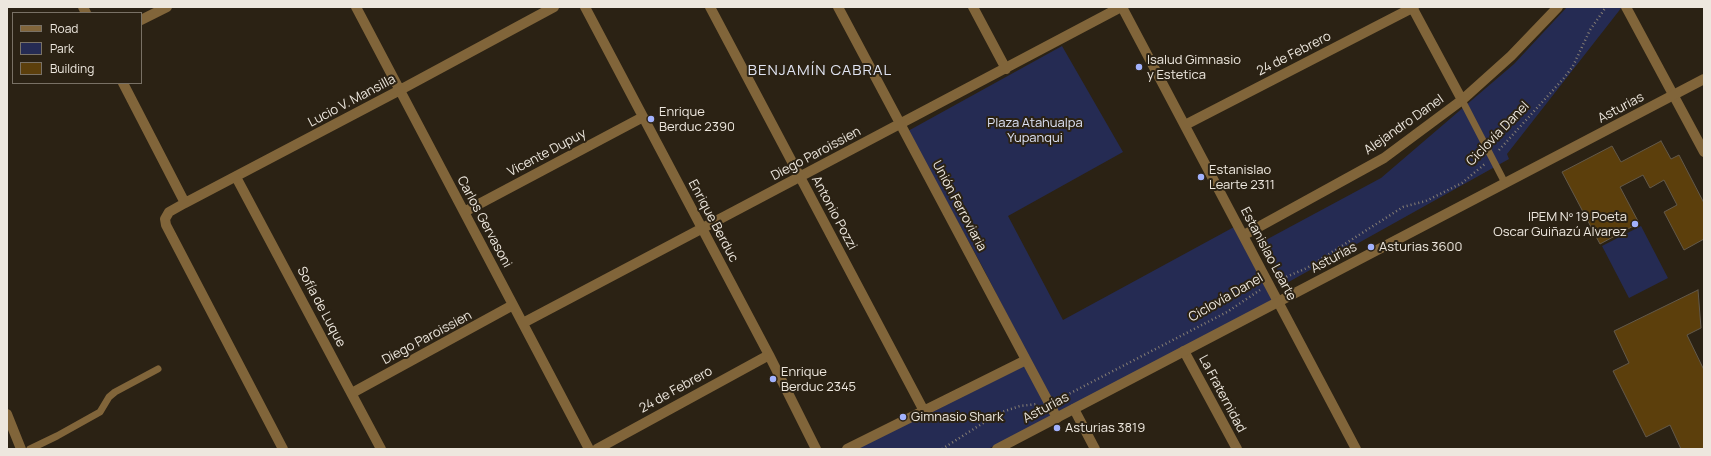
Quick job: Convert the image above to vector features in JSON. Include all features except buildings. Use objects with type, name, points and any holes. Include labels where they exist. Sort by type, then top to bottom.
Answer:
[{"type":"street","points":[[142,19],[166,7]]},
{"type":"street","name":"Carlos Gervasoni","points":[[356,7],[589,449]]},
{"type":"street","name":"Lucio V. Mansilla","points":[[283,449],[166,225],[165,219],[170,212],[184,203],[236,177],[554,7]]},
{"type":"street","name":"Enrique Berduc","points":[[584,7],[769,355],[816,449]]},
{"type":"street","name":"Antonio Pozzi","points":[[710,7],[924,411]]},
{"type":"street","name":"Unión Ferroviaria","points":[[838,7],[1057,418]]},
{"type":"street","points":[[973,7],[1006,69]]},
{"type":"street","name":"Diego Paroissien","points":[[523,323],[1122,7]]},
{"type":"street","name":"Estanislao Learte","points":[[1122,7],[1356,449]]},
{"type":"street","points":[[1413,7],[1462,100]]},
{"type":"street","name":"24 de Febrero","points":[[1185,125],[1413,7]]},
{"type":"street","name":"Alejandro Danel","points":[[1244,235],[1384,158],[1462,100],[1511,56],[1558,7]]},
{"type":"street","points":[[1626,7],[1704,152]]},
{"type":"street","name":"Asturias","points":[[997,449],[1704,79]]},
{"type":"street","points":[[123,84],[184,203]]},
{"type":"street","name":"Vicente Dupuy","points":[[464,212],[643,117]]},
{"type":"street","name":"Sofía de Luque","points":[[236,177],[352,392],[381,449]]},
{"type":"street","name":"Diego Paroissien","points":[[352,392],[513,305]]},
{"type":"street","name":"La Fraternidad","points":[[1184,351],[1237,449]]},
{"type":"street","name":"24 de Febrero","points":[[597,449],[769,355]]},
{"type":"street","points":[[847,449],[1026,360]]},
{"type":"street","points":[[1074,409],[1095,449]]},
{"type":"street","points":[[7,414],[21,449]]},
{"type":"lane","points":[[1462,100],[1505,183]]},
{"type":"lane","points":[[30,449],[100,412],[115,392],[158,369]]},
{"type":"path","name":"Ciclovía Danel","points":[[942,449],[999,413],[1020,406],[1049,402],[1064,398],[1226,312],[1269,284],[1307,268],[1403,207],[1426,201],[1462,183],[1492,158],[1564,78],[1573,66],[1590,30],[1606,7]]},
{"type":"green space","points":[[1567,7],[1622,7],[1507,154],[1509,159],[1285,284],[1262,242],[1381,178],[1514,64]]},
{"type":"green space","name":"Plaza Atahualpa Yupanqui","points":[[1062,46],[1123,152],[1008,216],[1063,320],[1234,227],[1274,301],[1058,414],[982,266],[908,131]]},
{"type":"green space","points":[[1641,226],[1668,278],[1629,298],[1602,246]]},
{"type":"green space","points":[[1025,364],[1052,416],[988,449],[854,449]]},
{"type":"place","name":"Isalud Gimnasio y Estetica","points":[[1139,67]]},
{"type":"place","name":"Enrique Berduc 2390","points":[[651,119]]},
{"type":"place","name":"Estanislao Learte 2311","points":[[1201,177]]},
{"type":"place","name":"IPEM Nº 19 Poeta Oscar Guiñazú Alvarez","points":[[1635,224]]},
{"type":"place","name":"Asturias 3600","points":[[1371,247]]},
{"type":"place","name":"Enrique Berduc 2345","points":[[773,379]]},
{"type":"place","name":"Gimnasio Shark","points":[[903,417]]},
{"type":"place","name":"Asturias 3819","points":[[1057,428]]},
{"type":"district","name":"BENJAMÍN CABRAL","points":[[820,71]]}]
